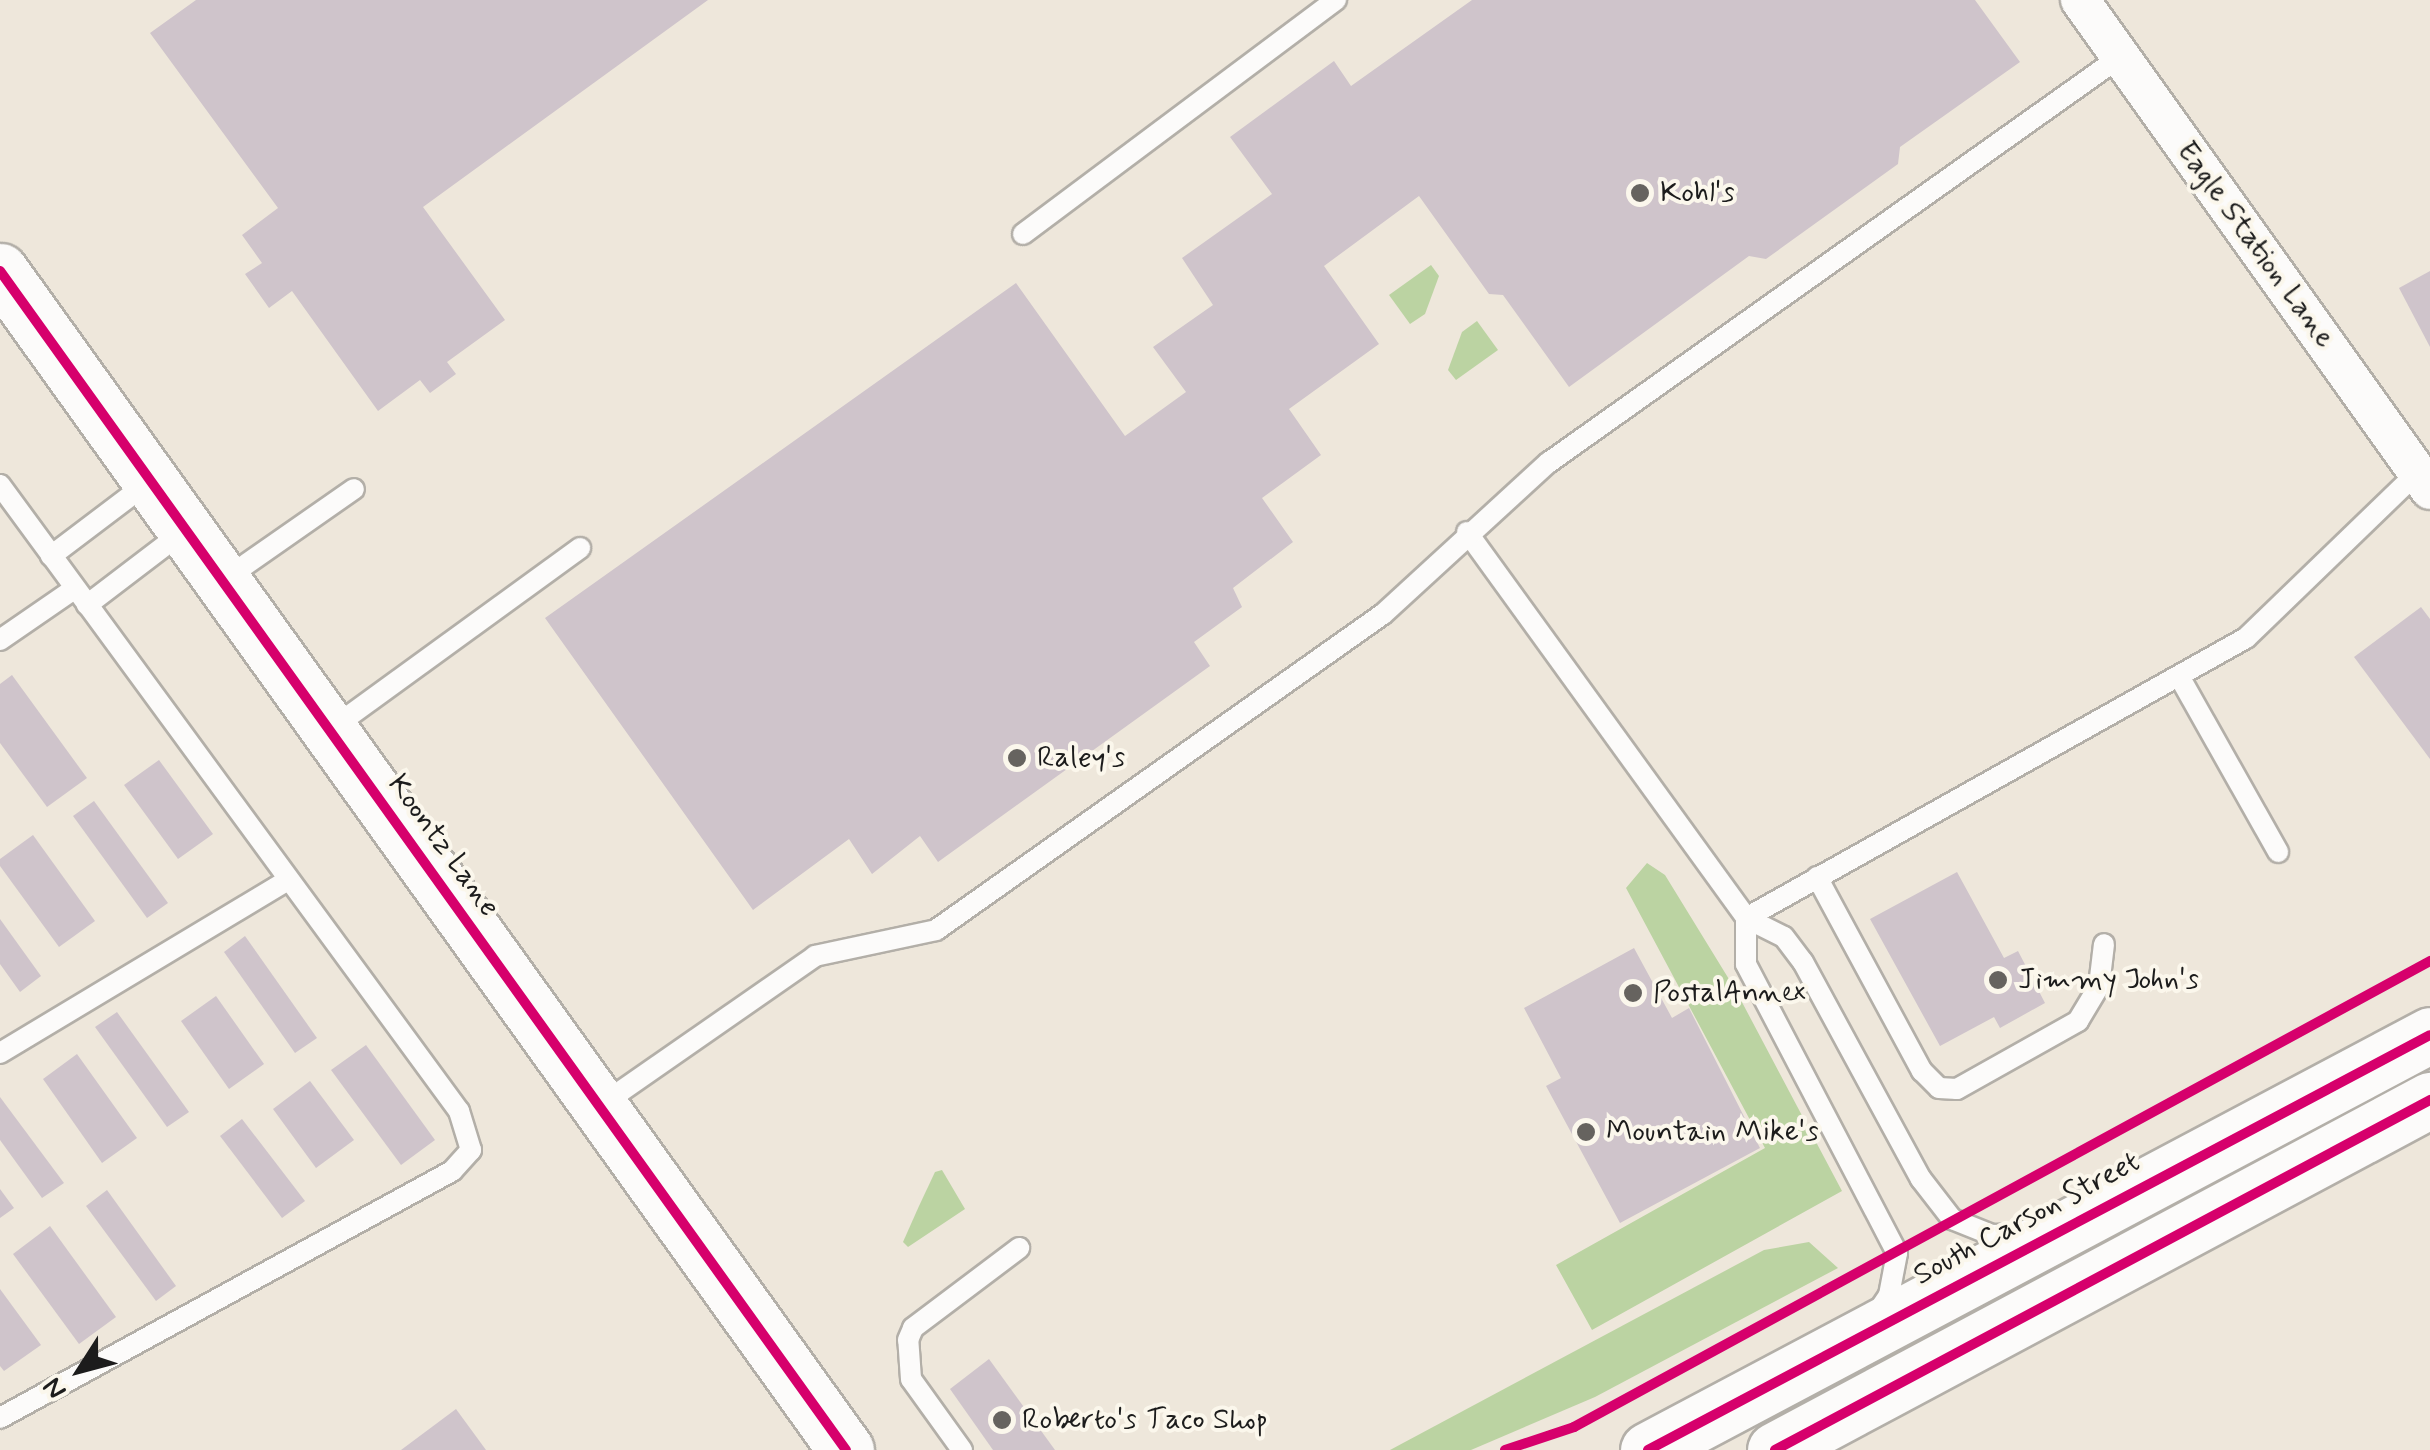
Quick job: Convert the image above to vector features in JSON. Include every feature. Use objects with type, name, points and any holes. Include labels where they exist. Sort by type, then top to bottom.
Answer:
[{"type":"main road","name":"Koontz Lane","points":[[0,270],[846,1450]]},
{"type":"main road","name":"South Carson Street","points":[[1648,1450],[2430,1034]]},
{"type":"main road","points":[[1775,1450],[2430,1100]]},
{"type":"street","name":"Eagle Station Lane","points":[[2080,0],[2426,475]]},
{"type":"lane","points":[[1023,234],[1336,0]]},
{"type":"lane","points":[[600,1106],[815,956],[936,930],[1383,614],[1467,532],[1548,464],[2120,57]]},
{"type":"lane","points":[[1746,918],[2246,638],[2426,475]]},
{"type":"lane","points":[[51,556],[151,480]]},
{"type":"lane","points":[[0,485],[459,1111],[469,1131],[464,1163],[0,1418]]},
{"type":"lane","points":[[222,581],[354,488]]},
{"type":"lane","points":[[0,640],[80,597],[186,530]]},
{"type":"lane","points":[[1467,532],[1746,918],[1784,936],[1803,962],[1920,1179],[1952,1220],[1992,1235],[2054,1232]]},
{"type":"lane","points":[[330,730],[580,548]]},
{"type":"lane","points":[[2179,676],[2278,852]]},
{"type":"lane","points":[[1817,877],[1922,1071],[1939,1088],[1956,1089],[2078,1020],[2099,986],[2104,944]]},
{"type":"lane","points":[[0,1053],[288,880]]},
{"type":"lane","points":[[1746,918],[1746,964],[1897,1253],[1889,1295],[1861,1335]]},
{"type":"lane","points":[[962,1450],[912,1380],[908,1340],[913,1328],[1019,1248]]},
{"type":"green space","points":[[1431,265],[1439,276],[1425,314],[1410,324],[1389,295]]},
{"type":"green space","points":[[1477,321],[1498,350],[1456,380],[1448,370],[1462,332]]},
{"type":"green space","points":[[1647,863],[1665,875],[1735,989],[1842,1191],[1592,1330],[1556,1265],[1765,1148],[1626,888]]},
{"type":"green space","points":[[942,1170],[965,1209],[908,1247],[903,1242],[935,1172]]},
{"type":"green space","points":[[1809,1242],[1838,1268],[1595,1397],[1471,1450],[1390,1450],[1764,1250]]},
{"type":"building","points":[[196,0],[708,0],[423,207],[505,320],[447,362],[456,374],[430,393],[420,380],[378,411],[292,291],[269,308],[245,274],[262,263],[242,235],[278,208],[150,33]]},
{"type":"building","points":[[1472,0],[1975,0],[2020,62],[1900,147],[1898,164],[1766,259],[1749,256],[1569,387],[1503,295],[1489,294],[1419,196],[1324,266],[1379,344],[1289,409],[1321,455],[1262,498],[1293,542],[1233,588],[1242,607],[1194,642],[1210,666],[938,862],[920,836],[872,874],[849,839],[753,910],[545,618],[1016,283],[1125,436],[1186,392],[1153,347],[1213,305],[1182,258],[1272,194],[1230,137],[1334,61],[1351,86]]},
{"type":"building","points":[[2430,271],[2430,347],[2399,288]]},
{"type":"building","points":[[2421,607],[2430,619],[2430,759],[2354,657]]},
{"type":"building","points":[[12,675],[87,778],[47,807],[0,743],[0,684]]},
{"type":"building","points":[[159,760],[213,834],[178,859],[124,785]]},
{"type":"building","points":[[94,801],[168,903],[147,918],[73,816]]},
{"type":"building","points":[[33,835],[95,921],[59,947],[0,866],[0,859]]},
{"type":"building","points":[[1957,872],[2004,958],[2018,951],[2045,1003],[2000,1028],[1994,1017],[1940,1046],[1870,919]]},
{"type":"building","points":[[0,919],[41,976],[20,992],[0,964]]},
{"type":"building","points":[[245,936],[317,1038],[295,1053],[224,952]]},
{"type":"building","points":[[1634,948],[1672,1018],[1689,1008],[1760,1148],[1620,1223],[1546,1086],[1561,1078],[1524,1008]]},
{"type":"building","points":[[216,996],[264,1064],[229,1089],[181,1021]]},
{"type":"building","points":[[117,1012],[189,1112],[167,1127],[95,1027]]},
{"type":"building","points":[[366,1045],[435,1140],[401,1165],[331,1070]]},
{"type":"building","points":[[77,1054],[137,1138],[102,1163],[43,1079]]},
{"type":"building","points":[[310,1081],[354,1140],[316,1168],[273,1109]]},
{"type":"building","points":[[0,1097],[64,1183],[42,1198],[0,1140]]},
{"type":"building","points":[[242,1119],[305,1201],[282,1218],[220,1136]]},
{"type":"building","points":[[0,1189],[14,1208],[0,1218]]},
{"type":"building","points":[[107,1190],[176,1286],[156,1301],[86,1206]]},
{"type":"building","points":[[50,1226],[116,1317],[79,1344],[13,1254]]},
{"type":"building","points":[[0,1289],[41,1345],[4,1371],[0,1366]]},
{"type":"building","name":"Roberto's Taco Shop","points":[[989,1359],[1055,1450],[993,1450],[950,1389]]},
{"type":"building","points":[[456,1409],[486,1450],[401,1450]]},
{"type":"cycle path","points":[[0,271],[846,1450]]},
{"type":"cycle path","points":[[1505,1450],[1574,1427],[2430,961]]},
{"type":"cycle path","points":[[1648,1450],[2430,1035]]},
{"type":"cycle path","points":[[1775,1450],[2430,1100]]},
{"type":"place","name":"Kohl's","points":[[1640,193]]},
{"type":"place","name":"Raley's","points":[[1017,758]]},
{"type":"place","name":"Jimmy John's","points":[[1998,980]]},
{"type":"place","name":"PostalAnnex","points":[[1633,993]]},
{"type":"place","name":"Mountain Mike's","points":[[1586,1132]]},
{"type":"place","name":"Roberto's Taco Shop","points":[[1002,1420]]}]
